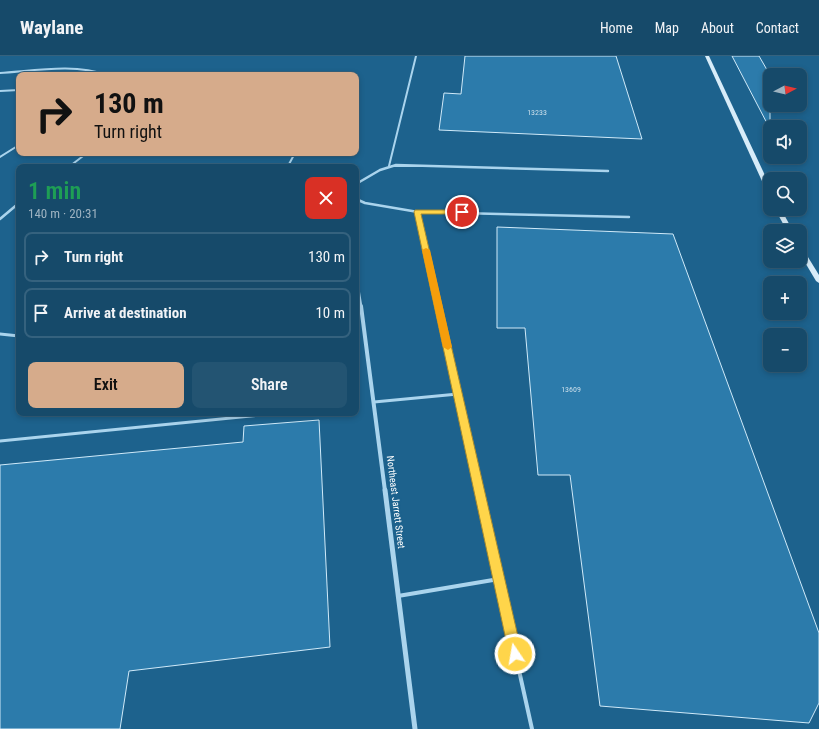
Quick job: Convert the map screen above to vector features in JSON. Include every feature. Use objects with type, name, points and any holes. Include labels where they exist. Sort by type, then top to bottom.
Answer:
[{"type":"main road","points":[[707,56],[763,177]]},
{"type":"main road","points":[[807,261],[819,281]]},
{"type":"street","name":"Northeast Jarrett Street","points":[[359,295],[365,331],[415,729]]},
{"type":"lane","points":[[389,166],[416,56]]},
{"type":"lane","points":[[21,72],[84,69],[101,72]]},
{"type":"lane","points":[[0,73],[16,72]]},
{"type":"lane","points":[[0,91],[16,90]]},
{"type":"lane","points":[[0,157],[16,147]]},
{"type":"lane","points":[[72,164],[83,156]]},
{"type":"lane","points":[[359,182],[369,175],[389,166],[416,165],[608,171]]},
{"type":"lane","points":[[359,200],[365,203],[418,212],[629,216]]},
{"type":"lane","points":[[0,219],[16,206]]},
{"type":"lane","points":[[418,212],[532,729]]},
{"type":"lane","points":[[0,334],[16,336]]},
{"type":"lane","points":[[374,402],[458,394]]},
{"type":"lane","points":[[0,441],[250,416]]},
{"type":"lane","points":[[398,596],[499,579]]},
{"type":"building","points":[[465,56],[616,56],[642,139],[439,130],[444,93],[461,94]]},
{"type":"building","points":[[732,56],[759,56],[766,68],[763,68],[763,112],[770,112],[770,120],[765,120]]},
{"type":"building","points":[[497,227],[673,234],[819,633],[819,703],[809,723],[600,706],[570,475],[538,475],[525,328],[497,328]]},
{"type":"building","points":[[319,420],[330,647],[129,671],[120,729],[0,729],[0,465],[243,442],[244,426]]},
{"type":"slow traffic","points":[[426,250],[448,347]]},
{"type":"route","points":[[462,212],[418,212],[515,654]]}]
